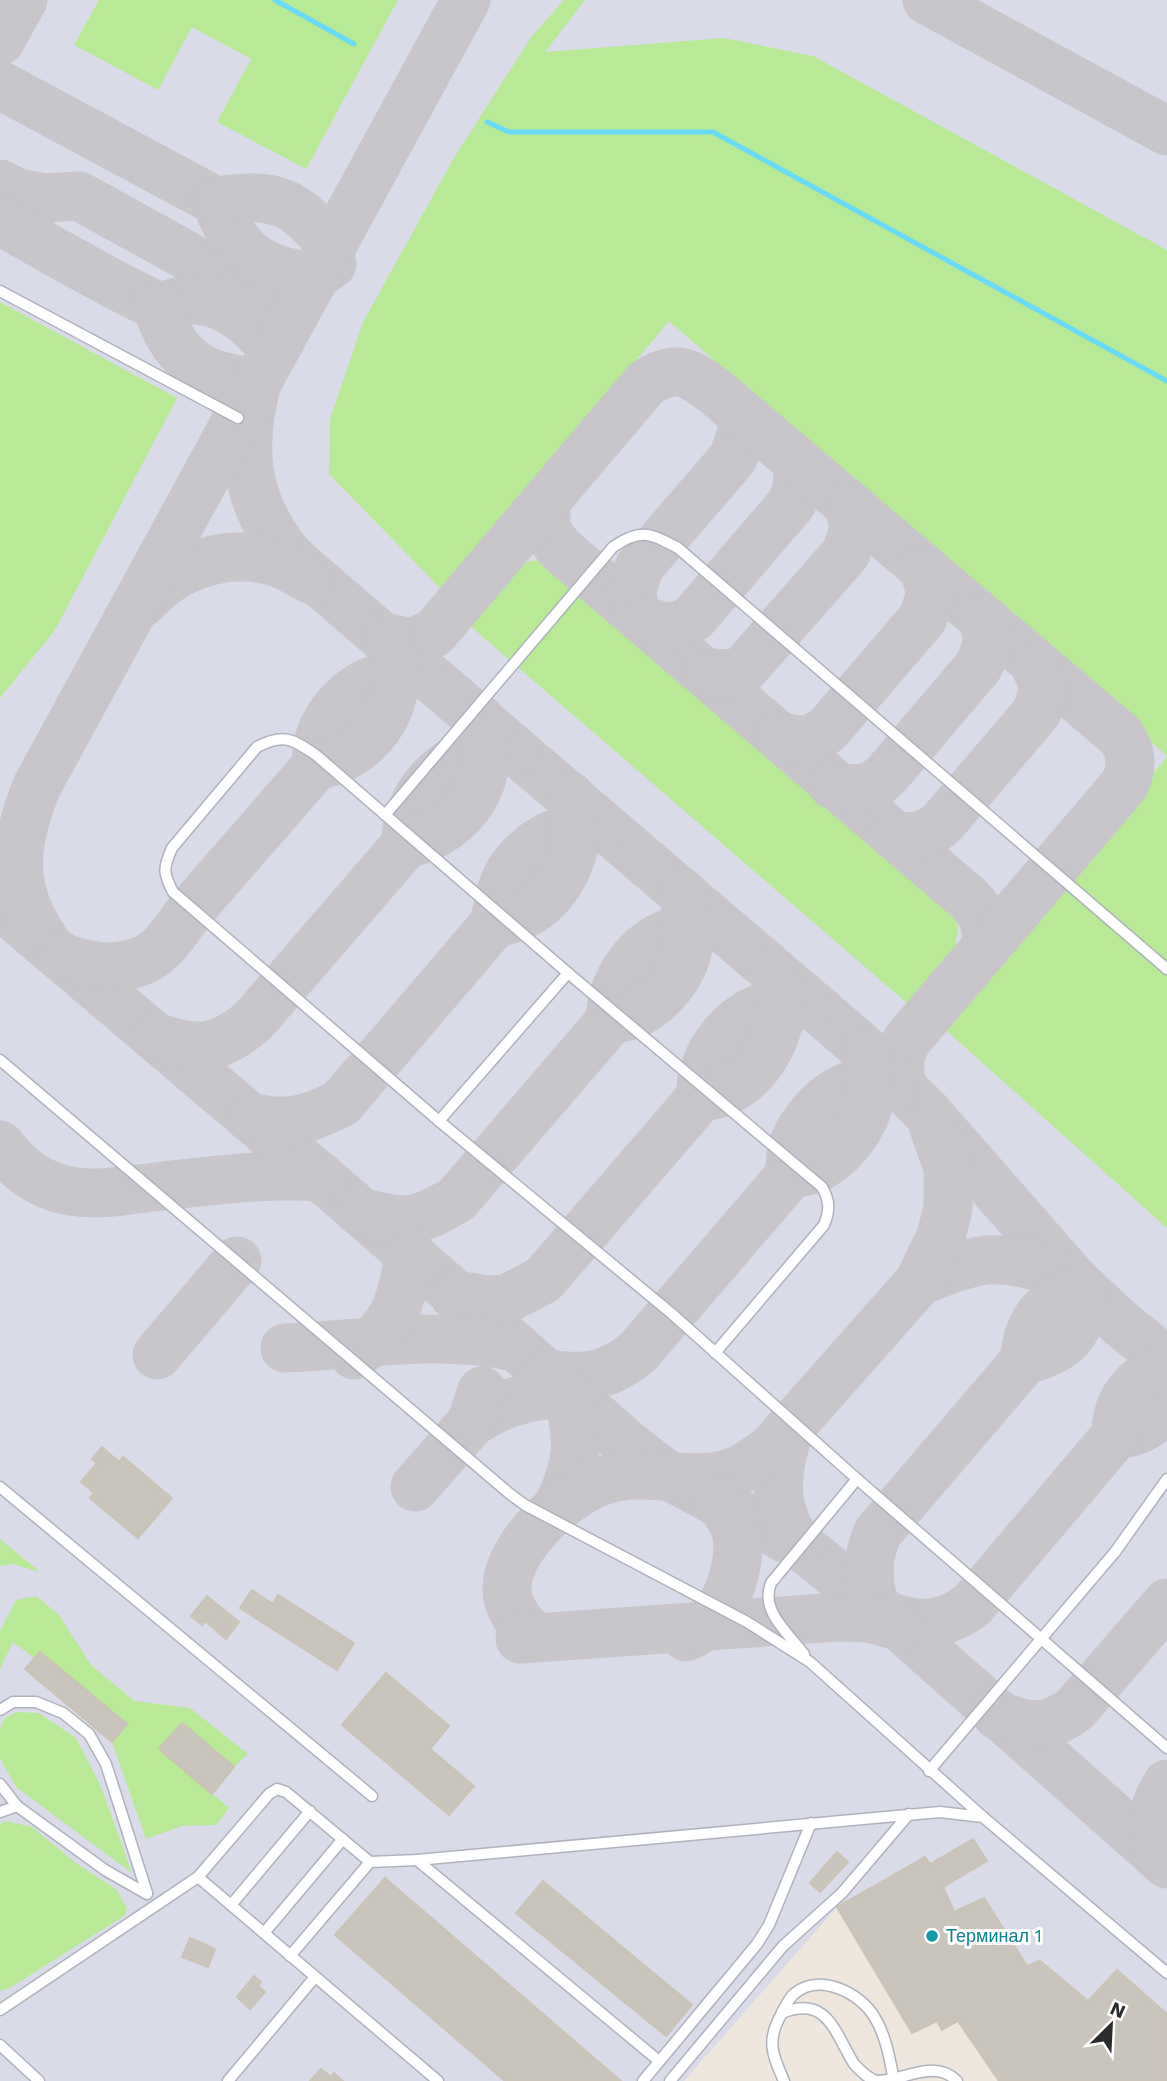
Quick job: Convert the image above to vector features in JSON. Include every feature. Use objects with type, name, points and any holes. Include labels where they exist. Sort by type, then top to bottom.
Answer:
[{"type":"lane","points":[[0,291],[238,418]]},
{"type":"lane","points":[[385,815],[613,547],[629,536],[647,534],[678,548],[1167,969]]},
{"type":"lane","points":[[715,1353],[820,1231],[829,1212],[829,1198],[822,1186],[299,743],[284,738],[272,739],[257,747],[172,848],[164,877],[173,892],[439,1121],[671,1313],[715,1353],[857,1479],[1167,1748]]},
{"type":"lane","points":[[439,1121],[568,973]]},
{"type":"lane","points":[[0,1060],[525,1506],[747,1622],[810,1662]]},
{"type":"lane","points":[[857,1479],[771,1583],[767,1594],[768,1605],[777,1620],[810,1662],[929,1771],[1167,1973]]},
{"type":"lane","points":[[929,1771],[1115,1552],[1167,1479]]},
{"type":"lane","points":[[0,1487],[372,1796]]},
{"type":"lane","points":[[0,1710],[13,1702],[36,1702],[63,1713],[89,1734],[106,1764],[147,1893],[154,1906]]},
{"type":"lane","points":[[0,1784],[17,1806],[105,1870],[147,1893]]},
{"type":"lane","points":[[0,2010],[198,1877],[269,1794],[277,1789],[286,1792],[370,1862],[417,1860],[909,1814],[940,1812],[983,1817]]},
{"type":"lane","points":[[0,1812],[17,1806]]},
{"type":"lane","points":[[230,1905],[310,1811]]},
{"type":"lane","points":[[670,2081],[783,1945],[842,1893],[909,1814]]},
{"type":"lane","points":[[643,2081],[757,1944],[769,1924],[811,1823]]},
{"type":"lane","points":[[264,1933],[343,1839]]},
{"type":"lane","points":[[417,1860],[659,2061]]},
{"type":"lane","points":[[290,1955],[370,1862]]},
{"type":"lane","points":[[198,1877],[438,2081]]},
{"type":"lane","points":[[228,2081],[315,1976]]},
{"type":"lane","points":[[784,2081],[771,2049],[775,2024],[793,1995],[814,1986],[841,1989],[857,1997],[868,2007],[879,2026],[894,2080]]},
{"type":"lane","points":[[782,2013],[796,2008],[814,2008],[828,2021],[861,2071],[876,2081],[934,2071],[943,2071],[957,2081]]},
{"type":"lane","points":[[0,2045],[39,2081]]},
{"type":"shaded area","points":[[0,0],[1167,0],[1167,2081],[999,2081],[958,2021],[942,2030],[936,2022],[912,2033],[837,1907],[684,2081],[0,2081]]},
{"type":"green space","points":[[99,0],[398,0],[306,169],[217,122],[251,59],[192,27],[158,90],[74,45]]},
{"type":"green space","points":[[564,0],[585,0],[545,52],[724,38],[813,56],[1167,250],[1167,756],[669,321],[443,591],[329,474],[330,419],[363,322],[455,156],[532,36]]},
{"type":"green space","points":[[0,302],[177,398],[55,630],[0,698]]},
{"type":"green space","points":[[542,560],[569,572],[937,889],[952,908],[958,928],[954,954],[917,999],[908,1004],[469,625],[469,608],[491,579],[514,563]]},
{"type":"green space","points":[[1167,757],[1167,1228],[940,1025]]},
{"type":"green space","points":[[0,1539],[40,1572],[13,1564],[0,1566]]},
{"type":"green space","points":[[36,1596],[59,1615],[91,1665],[134,1701],[190,1708],[248,1754],[234,1767],[182,1723],[160,1749],[229,1808],[216,1825],[182,1826],[146,1839],[112,1742],[127,1724],[40,1652],[34,1658],[13,1642],[0,1669],[0,1631],[16,1600]]},
{"type":"green space","points":[[16,1712],[39,1713],[76,1738],[101,1787],[132,1873],[16,1787],[0,1758],[0,1729],[4,1719]]},
{"type":"green space","points":[[5,1821],[32,1827],[76,1863],[117,1890],[127,1909],[124,1916],[8,1989],[0,1991],[0,1824]]},
{"type":"building","points":[[102,1447],[119,1462],[123,1457],[172,1498],[138,1538],[90,1498],[94,1493],[81,1482],[97,1463],[92,1459]]},
{"type":"building","points":[[252,1590],[273,1604],[278,1595],[354,1643],[337,1670],[240,1608]]},
{"type":"building","points":[[207,1596],[239,1622],[226,1639],[205,1621],[202,1625],[191,1616]]},
{"type":"building","points":[[40,1652],[127,1724],[112,1742],[25,1669]]},
{"type":"building","points":[[386,1673],[449,1726],[430,1749],[474,1786],[449,1815],[342,1725]]},
{"type":"building","points":[[182,1723],[234,1767],[212,1794],[159,1749]]},
{"type":"building","name":"Терминал 1","points":[[973,1839],[987,1861],[943,1887],[954,1912],[984,1898],[1027,1966],[1040,1961],[1088,2001],[1117,1970],[1167,2014],[1167,2081],[999,2081],[958,2021],[942,2030],[937,2021],[912,2033],[837,1907],[925,1857],[930,1864]]},
{"type":"building","points":[[837,1852],[848,1862],[820,1892],[810,1883]]},
{"type":"building","points":[[385,1878],[621,2081],[505,2081],[335,1935]]},
{"type":"building","points":[[543,1881],[692,2005],[666,2036],[516,1913]]},
{"type":"building","points":[[190,1938],[215,1949],[208,1967],[182,1957]]},
{"type":"building","points":[[254,1976],[261,1982],[258,1986],[265,1992],[250,2009],[237,1997]]},
{"type":"building","points":[[321,2069],[331,2077],[334,2073],[343,2081],[310,2081]]},
{"type":"waterway","points":[[275,0],[354,44]]},
{"type":"waterway","points":[[487,122],[509,132],[713,132],[1167,381]]},
{"type":"taxiway","points":[[0,41],[23,0]]},
{"type":"taxiway","points":[[43,937],[24,899],[19,863],[24,825],[37,786],[466,0]]},
{"type":"taxiway","points":[[927,0],[1167,131]]},
{"type":"taxiway","points":[[0,85],[216,201]]},
{"type":"taxiway","points":[[0,184],[18,193],[45,198],[79,196],[231,280],[258,285],[283,285],[307,278],[332,264]]},
{"type":"taxiway","points":[[216,201],[254,198],[282,203],[306,218],[332,247]]},
{"type":"taxiway","points":[[216,201],[229,229],[246,251],[268,266],[298,274]]},
{"type":"taxiway","points":[[0,221],[153,304],[185,300],[215,303],[226,308],[248,323],[274,351]]},
{"type":"taxiway","points":[[157,306],[172,340],[192,363],[221,376],[258,381]]},
{"type":"taxiway","points":[[385,637],[411,643],[434,633],[646,383],[667,373],[684,373],[718,394],[1121,736],[1130,760],[1124,785],[907,1040],[900,1056],[900,1084]]},
{"type":"taxiway","points":[[257,382],[248,448],[253,489],[270,528],[292,558],[856,1042],[926,1111],[1075,1281],[1167,1361]]},
{"type":"taxiway","points":[[638,616],[633,604],[632,590],[639,567],[733,458],[743,429],[736,409]]},
{"type":"taxiway","points":[[646,621],[677,626],[695,616],[792,503],[798,480],[793,457]]},
{"type":"taxiway","points":[[546,501],[546,530],[559,548],[969,899],[984,921],[986,948]]},
{"type":"taxiway","points":[[706,673],[734,674],[744,669],[846,553],[854,529],[849,505]]},
{"type":"taxiway","points":[[142,603],[171,578],[206,562],[224,558],[262,559],[281,564],[310,579]]},
{"type":"taxiway","points":[[780,737],[807,741],[827,730],[923,618],[931,593],[924,569]]},
{"type":"taxiway","points":[[832,784],[849,789],[865,788],[877,783],[887,774],[978,667],[987,642],[986,630],[980,617]]},
{"type":"taxiway","points":[[61,957],[92,966],[113,967],[144,960],[159,950],[317,765],[348,754],[373,734],[389,706],[394,690],[395,673],[389,641]]},
{"type":"taxiway","points":[[893,835],[919,836],[942,823],[1037,712],[1044,686],[1034,663]]},
{"type":"taxiway","points":[[317,765],[320,738],[340,703],[362,686],[380,678],[423,674]]},
{"type":"taxiway","points":[[155,1037],[184,1045],[207,1046],[229,1038],[253,1021],[406,844],[422,839],[451,823],[472,799],[484,769],[485,752],[480,719]]},
{"type":"taxiway","points":[[406,844],[410,815],[416,801],[433,777],[457,760],[471,754],[515,753]]},
{"type":"taxiway","points":[[250,1117],[275,1121],[297,1120],[341,1103],[494,924],[520,916],[543,901],[560,880],[571,855],[575,828],[570,796]]},
{"type":"taxiway","points":[[494,924],[505,880],[529,850],[563,831],[603,829]]},
{"type":"taxiway","points":[[359,1211],[399,1220],[410,1219],[431,1213],[457,1199],[610,1021],[645,1008],[670,986],[682,967],[689,940],[683,893]]},
{"type":"taxiway","points":[[0,905],[346,1199],[633,1449],[667,1475],[802,1547],[874,1604],[1167,1864]]},
{"type":"taxiway","points":[[610,1021],[612,1004],[623,973],[644,949],[672,932],[691,927],[716,928]]},
{"type":"taxiway","points":[[454,1295],[489,1300],[506,1299],[543,1280],[700,1098],[733,1087],[755,1069],[771,1045],[779,1018],[780,1001],[774,972]]},
{"type":"taxiway","points":[[700,1098],[702,1078],[713,1050],[736,1023],[765,1007],[809,1005]]},
{"type":"taxiway","points":[[546,1374],[594,1375],[615,1368],[637,1353],[790,1175],[818,1168],[845,1147],[862,1121],[869,1102],[867,1052]]},
{"type":"taxiway","points":[[790,1175],[795,1140],[804,1124],[823,1102],[851,1086],[896,1081]]},
{"type":"taxiway","points":[[533,1637],[511,1608],[507,1594],[510,1571],[529,1537],[559,1506],[576,1494],[608,1479],[641,1475],[707,1477],[739,1470],[751,1463],[771,1449],[919,1282],[941,1236],[948,1209],[948,1168],[933,1125]]},
{"type":"taxiway","points":[[0,1145],[22,1169],[49,1185],[70,1191],[113,1192],[258,1177],[321,1177]]},
{"type":"taxiway","points":[[354,1355],[388,1324],[399,1300],[409,1255]]},
{"type":"taxiway","points":[[919,1282],[953,1268],[988,1260],[1033,1265],[1075,1281]]},
{"type":"taxiway","points":[[157,1355],[237,1261]]},
{"type":"taxiway","points":[[874,1604],[869,1567],[878,1532],[1025,1360],[1029,1334],[1041,1313],[1060,1298],[1086,1291],[1080,1318],[1069,1338],[1051,1351],[1025,1360]]},
{"type":"taxiway","points":[[285,1348],[428,1339],[485,1342],[514,1347]]},
{"type":"taxiway","points":[[886,1615],[909,1622],[931,1623],[952,1617],[972,1605],[1116,1435],[1119,1412],[1129,1392],[1145,1378],[1167,1369]]},
{"type":"taxiway","points":[[415,1487],[471,1423],[482,1391]]},
{"type":"taxiway","points":[[471,1423],[516,1401],[566,1392],[574,1422],[575,1449],[570,1476],[559,1504]]},
{"type":"taxiway","points":[[1116,1435],[1132,1432],[1146,1425],[1158,1416],[1167,1402]]},
{"type":"taxiway","points":[[790,1428],[781,1459],[778,1489],[784,1518],[800,1547]]},
{"type":"taxiway","points":[[686,1637],[699,1631],[710,1621],[727,1595],[733,1580],[738,1550],[737,1536],[733,1522],[719,1502]]},
{"type":"taxiway","points":[[997,1715],[1037,1725],[1065,1716],[1075,1709],[1167,1603]]},
{"type":"taxiway","points":[[520,1639],[839,1617],[868,1618],[899,1626]]},
{"type":"taxiway","points":[[1163,1861],[1155,1840],[1153,1822],[1157,1804],[1167,1784]]},
{"type":"place","name":"Терминал 1","points":[[932,1936]]}]
